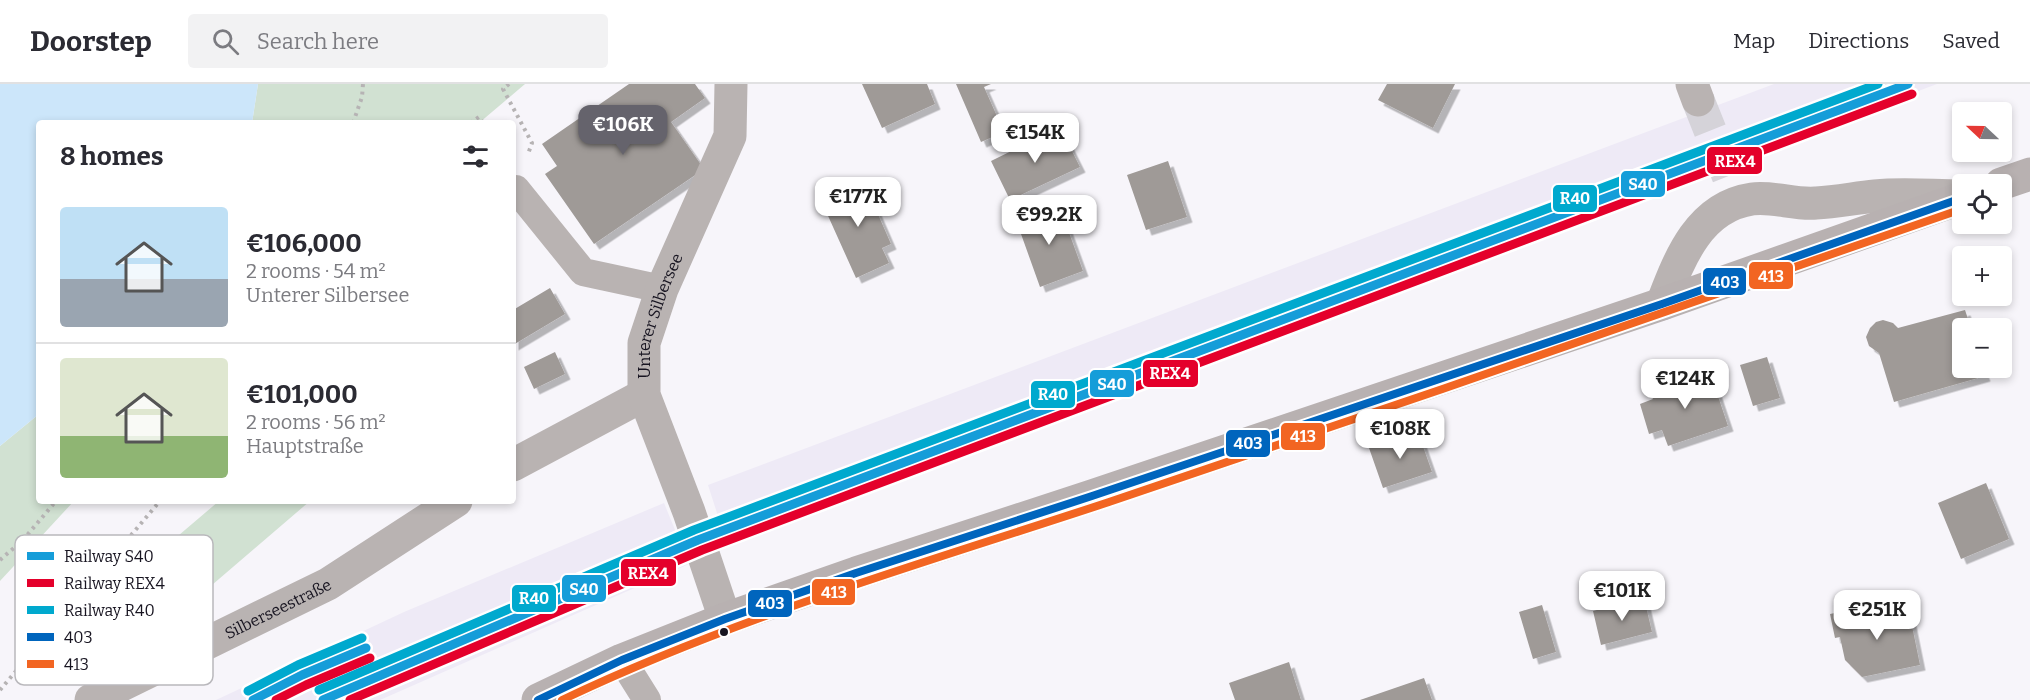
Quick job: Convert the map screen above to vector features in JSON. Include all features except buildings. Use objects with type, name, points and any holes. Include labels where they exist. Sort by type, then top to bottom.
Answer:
[{"type":"main road","points":[[2012,180],[2030,174]]},
{"type":"main road","points":[[538,700],[622,660],[725,619],[856,573],[1662,304],[1952,201]]},
{"type":"street","name":"Unterer Silbersee","points":[[725,619],[689,512],[644,395],[644,343],[662,289],[729,136],[730,84]]},
{"type":"street","points":[[1662,304],[1674,271],[1698,229],[1723,210],[1733,190],[1754,199],[1812,204],[1877,196],[1952,197]]},
{"type":"street","points":[[516,463],[644,395]]},
{"type":"street","name":"Silberseestraße","points":[[213,640],[328,584],[451,504]]},
{"type":"street","name":"Silberseestraße","points":[[91,700],[122,685]]},
{"type":"lane","points":[[516,191],[583,272],[662,289]]},
{"type":"lane","points":[[622,660],[647,700]]},
{"type":"path","points":[[354,120],[362,97],[363,84]]},
{"type":"path","points":[[509,84],[503,89],[532,143],[516,184]]},
{"type":"path","points":[[27,535],[54,504]]},
{"type":"path","points":[[131,535],[157,504]]},
{"type":"path","points":[[0,560],[15,547]]},
{"type":"path","points":[[0,690],[15,672]]},
{"type":"shaded area","points":[[1774,84],[1937,84],[726,541],[708,485]]},
{"type":"shaded area","points":[[664,503],[689,564],[380,700],[216,700],[404,612]]},
{"type":"green space","points":[[258,84],[525,84],[483,120],[252,120]]},
{"type":"green space","points":[[36,416],[36,504],[71,504],[43,535],[15,535],[15,565],[0,581],[0,446]]},
{"type":"green space","points":[[215,504],[306,504],[213,584],[213,535],[179,535]]},
{"type":"water","points":[[0,84],[258,84],[252,120],[36,120],[36,416],[0,446]]},
{"type":"tunnel","points":[[1698,100],[1729,178]]},
{"type":"rail line","name":"R40","points":[[319,690],[694,530],[1878,84]]},
{"type":"rail line","name":"S40","points":[[323,700],[698,540],[1908,84]]},
{"type":"rail line","name":"REX4","points":[[350,700],[702,550],[1912,94]]},
{"type":"rail line","name":"R40","points":[[248,691],[298,665],[362,638]]},
{"type":"rail line","name":"S40","points":[[253,700],[302,675],[366,648]]},
{"type":"rail line","name":"REX4","points":[[276,700],[370,658]]},
{"type":"transit line","name":"403","points":[[538,700],[622,660],[725,619],[856,573],[1662,304],[1952,202]]},
{"type":"transit line","name":"413","points":[[562,700],[696,642],[832,592],[1323,430],[1952,212]]}]
